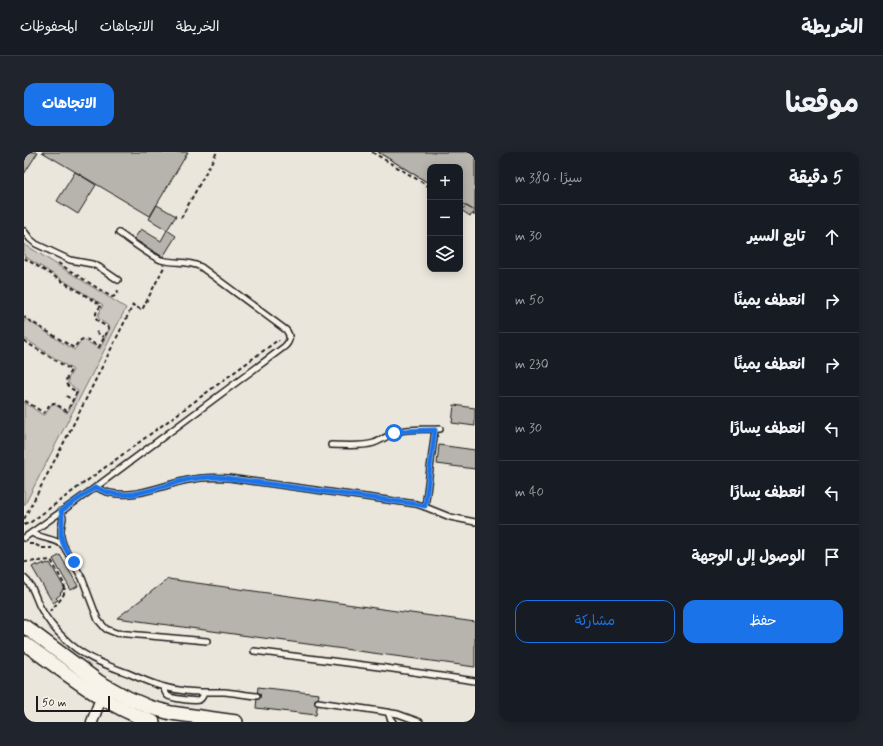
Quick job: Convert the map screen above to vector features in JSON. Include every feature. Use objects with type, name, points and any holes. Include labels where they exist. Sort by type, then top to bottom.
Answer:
[{"type":"street","points":[[24,626],[123,710],[153,722]]},
{"type":"street","points":[[24,642],[104,693],[183,716],[236,722]]},
{"type":"street","points":[[92,722],[104,693]]},
{"type":"lane","points":[[24,231],[36,244],[70,260],[100,267],[118,280]]},
{"type":"lane","points":[[24,538],[96,487],[284,348],[290,339],[286,330],[201,267],[189,262],[167,261],[153,256],[119,233]]},
{"type":"lane","points":[[331,445],[369,444],[382,440],[398,432],[438,429],[425,506]]},
{"type":"lane","points":[[96,487],[105,492],[129,494],[147,491],[190,479],[219,477],[408,503],[425,506],[450,516],[475,522]]},
{"type":"lane","points":[[61,511],[63,518],[61,537],[64,545],[82,578],[97,618],[106,629],[116,633],[207,641]]},
{"type":"lane","points":[[32,533],[55,540],[64,545]]},
{"type":"lane","points":[[24,578],[30,585],[46,617],[64,639],[81,652],[102,663],[164,687],[177,690],[204,693],[224,692],[257,696]]},
{"type":"lane","points":[[254,651],[475,681]]},
{"type":"lane","points":[[164,687],[165,693],[170,697],[196,701],[202,698],[204,693]]},
{"type":"lane","points":[[318,702],[388,712],[420,722]]},
{"type":"lane","points":[[388,712],[393,722]]},
{"type":"path","points":[[181,218],[217,152]]},
{"type":"path","points":[[372,152],[427,185]]},
{"type":"path","points":[[24,258],[101,305],[96,313],[96,317],[99,322],[109,328],[99,347],[84,339],[74,348],[24,317]]},
{"type":"path","points":[[24,519],[133,305],[142,310],[167,261]]},
{"type":"path","points":[[57,263],[112,297],[118,293],[118,280]]},
{"type":"path","points":[[96,332],[104,337]]},
{"type":"path","points":[[24,525],[31,522],[278,340],[284,348]]},
{"type":"path","points":[[24,341],[71,370],[66,381],[68,386],[77,392],[67,411],[54,403],[50,404],[44,413],[24,400]]},
{"type":"path","points":[[66,396],[73,400]]},
{"type":"path","points":[[25,544],[32,543],[42,548],[55,549]]},
{"type":"path","points":[[24,562],[51,560],[65,586],[65,594],[46,617]]},
{"type":"shaded area","points":[[24,244],[126,308],[24,506],[24,402],[43,415],[45,415],[51,405],[54,404],[67,413],[78,392],[68,383],[68,379],[73,370],[24,338],[24,318],[74,350],[81,341],[84,340],[100,349],[110,327],[98,317],[103,305],[24,256]]},
{"type":"building","points":[[24,152],[38,152],[24,174]]},
{"type":"building","points":[[42,152],[188,152],[150,216]]},
{"type":"building","points":[[378,152],[475,152],[475,211],[463,204],[463,164],[427,164],[427,182]]},
{"type":"building","points":[[378,152],[475,152],[475,211],[463,204],[463,164],[427,164],[427,182]]},
{"type":"building","points":[[75,172],[96,185],[78,214],[57,201]]},
{"type":"building","points":[[157,205],[176,216],[167,230],[149,219]]},
{"type":"building","points":[[466,206],[475,212],[470,216],[463,211],[463,208]]},
{"type":"building","points":[[141,229],[161,241],[167,230],[176,236],[163,257],[134,239]]},
{"type":"building","points":[[454,405],[475,408],[475,426],[452,423]]},
{"type":"building","points":[[439,445],[475,450],[475,469],[437,464]]},
{"type":"building","points":[[60,555],[78,586],[71,590],[53,559]]},
{"type":"building","points":[[44,563],[44,565],[50,563],[65,589],[62,590],[60,593],[61,594],[56,598],[58,600],[53,603],[32,567],[37,564],[38,566]]},
{"type":"building","points":[[168,579],[475,622],[475,667],[117,618]]},
{"type":"building","points":[[258,687],[319,694],[316,715],[256,708]]},
{"type":"route","points":[[74,562],[62,541],[61,533],[63,518],[61,511],[96,487],[105,492],[129,494],[147,491],[190,479],[219,477],[425,506],[435,430],[402,431],[394,433]]}]
